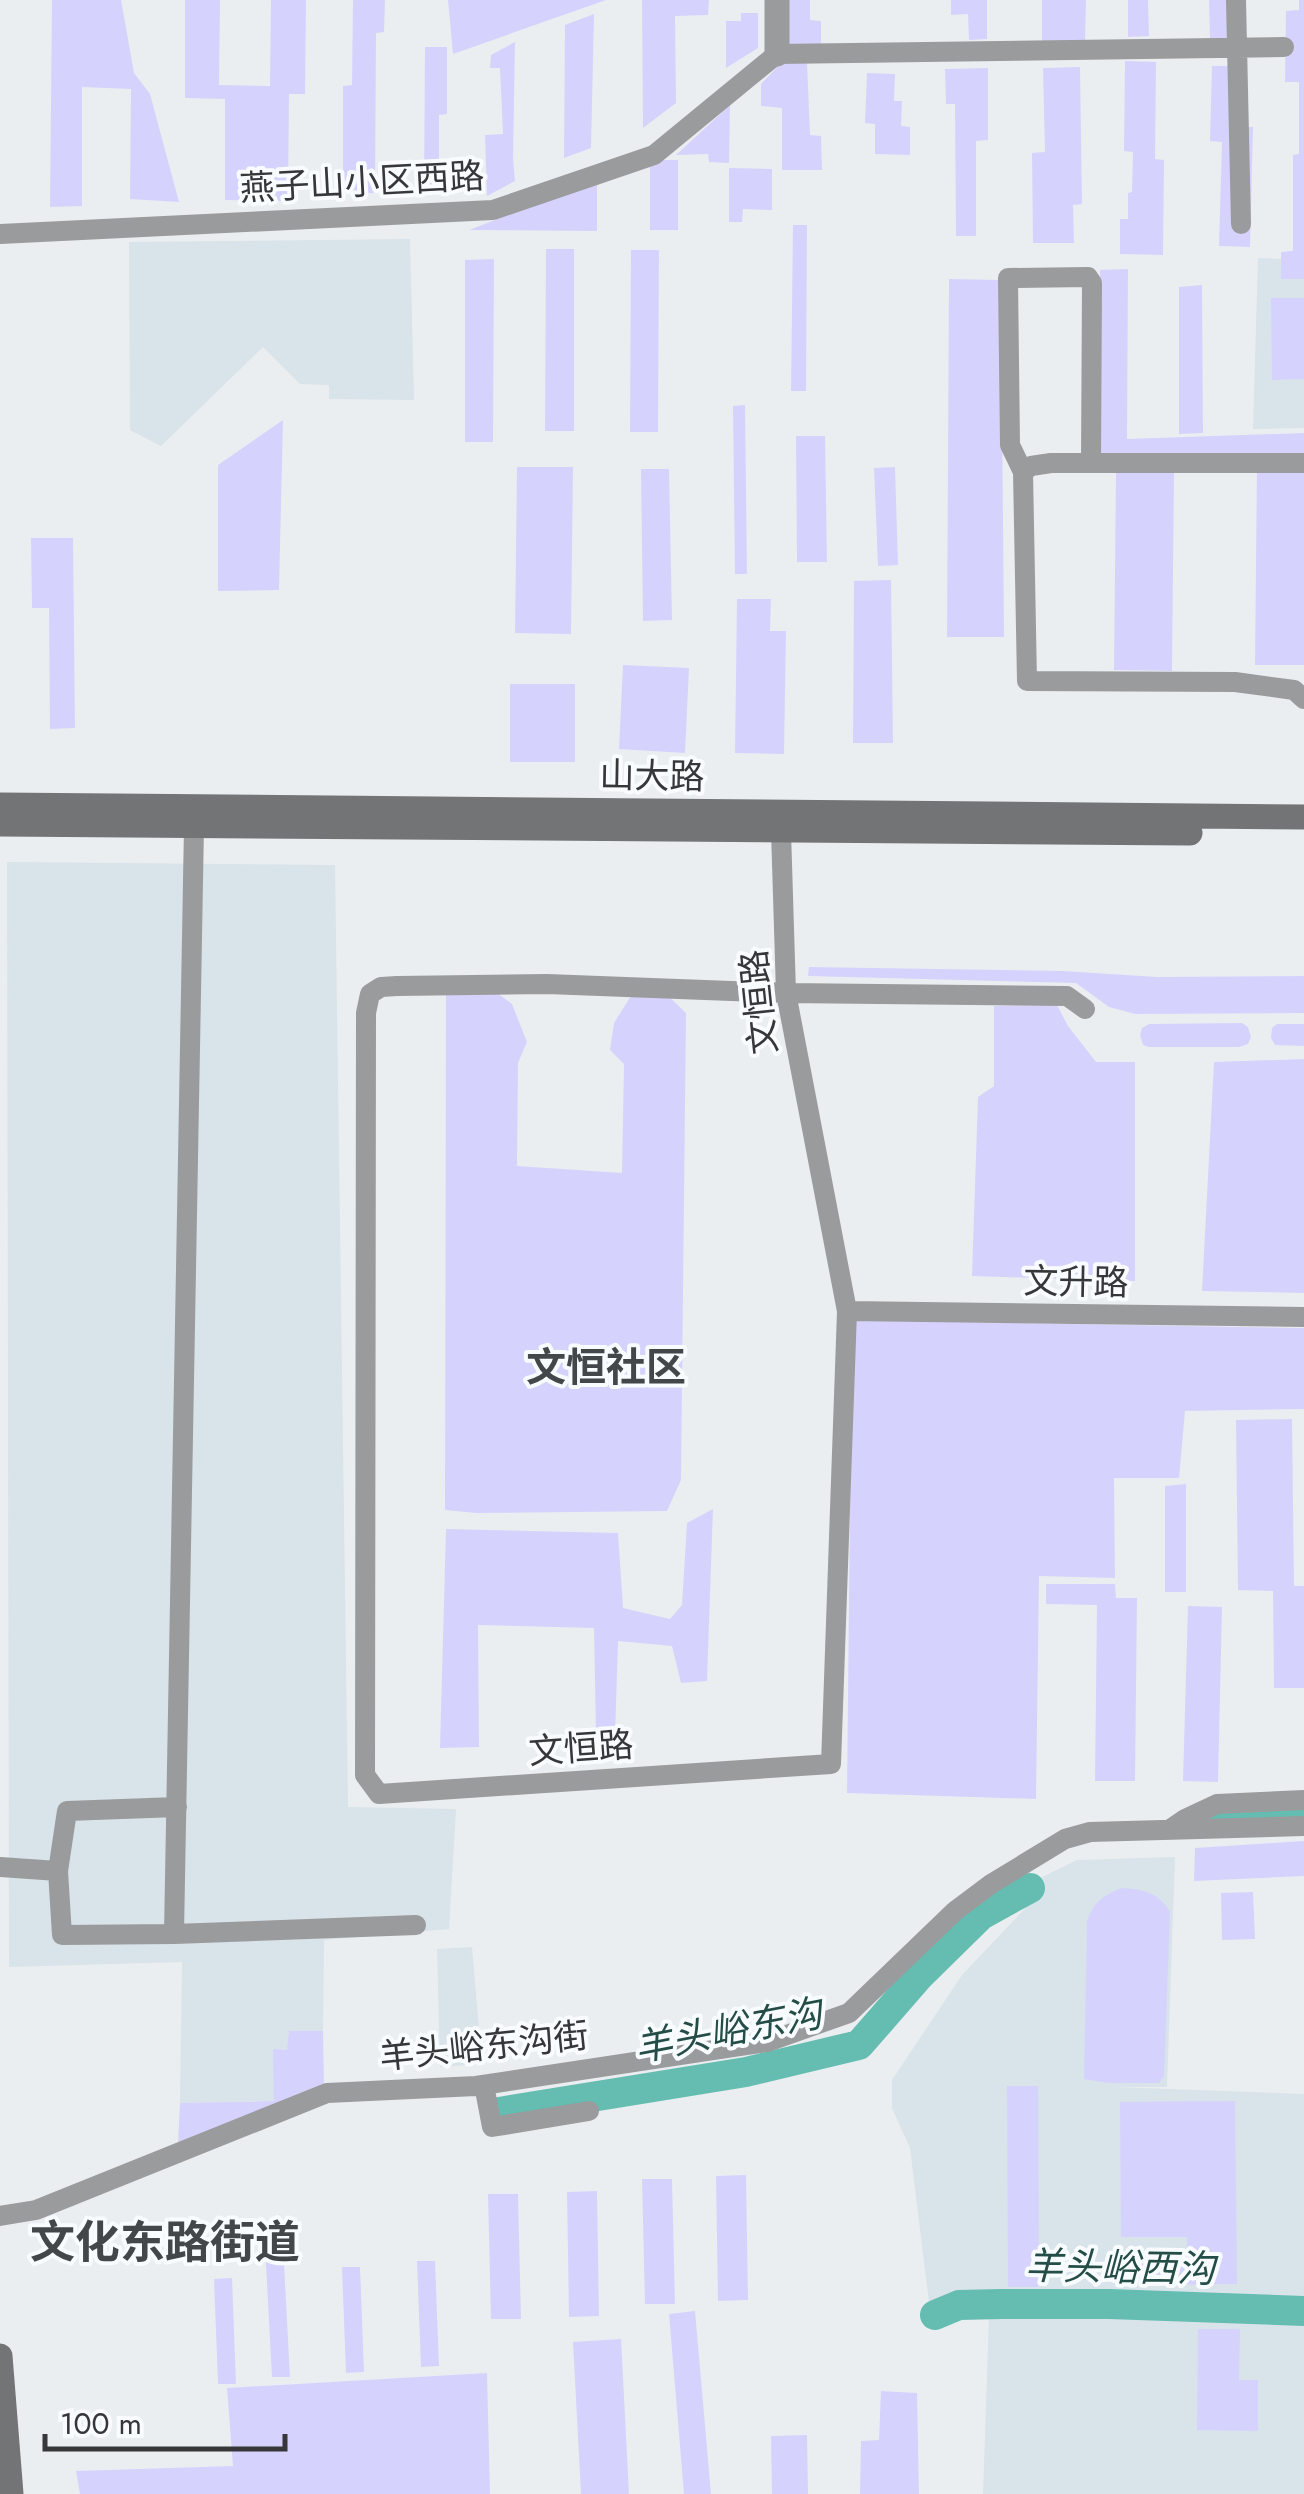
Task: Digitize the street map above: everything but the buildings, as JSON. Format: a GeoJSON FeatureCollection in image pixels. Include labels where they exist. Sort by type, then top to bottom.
{"type":"FeatureCollection","features":[{"type":"Feature","properties":{"kind":"main road","name":"山大路"},"geometry":{"type":"LineString","coordinates":[[0,805],[1304,817]]}},
{"type":"Feature","properties":{"kind":"main road","name":"山大路"},"geometry":{"type":"LineString","coordinates":[[0,824],[1304,834]]}},
{"type":"Feature","properties":{"kind":"main road"},"geometry":{"type":"LineString","coordinates":[[0,2356],[10,2494]]}},
{"type":"Feature","properties":{"kind":"street"},"geometry":{"type":"LineString","coordinates":[[776,0],[776,54],[1284,47]]}},
{"type":"Feature","properties":{"kind":"street"},"geometry":{"type":"LineString","coordinates":[[1236,0],[1241,224]]}},
{"type":"Feature","properties":{"kind":"street","name":"燕子山小区西路"},"geometry":{"type":"LineString","coordinates":[[0,234],[493,210],[654,155],[776,54]]}},
{"type":"Feature","properties":{"kind":"street"},"geometry":{"type":"LineString","coordinates":[[1091,463],[1092,283],[1088,277],[1008,278],[1010,444],[1023,472],[1027,681],[1234,682],[1294,690],[1304,699]]}},
{"type":"Feature","properties":{"kind":"street"},"geometry":{"type":"LineString","coordinates":[[1023,472],[1031,466],[1091,463],[1304,463]]}},
{"type":"Feature","properties":{"kind":"street"},"geometry":{"type":"LineString","coordinates":[[174,1934],[194,826]]}},
{"type":"Feature","properties":{"kind":"street","name":"文恒路"},"geometry":{"type":"LineString","coordinates":[[781,830],[786,992],[847,1312],[831,1764],[378,1794],[365,1776],[366,1013],[370,994],[381,987],[547,984],[786,992]]}},
{"type":"Feature","properties":{"kind":"street"},"geometry":{"type":"LineString","coordinates":[[786,992],[1067,996],[1085,1010]]}},
{"type":"Feature","properties":{"kind":"street","name":"文升路"},"geometry":{"type":"LineString","coordinates":[[847,1312],[1304,1317]]}},
{"type":"Feature","properties":{"kind":"street","name":"羊头峪东沟街"},"geometry":{"type":"LineString","coordinates":[[1167,1831],[1217,1804],[1304,1800]]}},
{"type":"Feature","properties":{"kind":"street"},"geometry":{"type":"LineString","coordinates":[[176,1808],[66,1811],[58,1871],[62,1935],[416,1925]]}},
{"type":"Feature","properties":{"kind":"street","name":"羊头峪东沟街"},"geometry":{"type":"LineString","coordinates":[[0,2216],[36,2210],[327,2093],[484,2085],[767,2042],[850,2013],[955,1912],[991,1884],[1065,1839],[1090,1832],[1304,1826]]}},
{"type":"Feature","properties":{"kind":"street"},"geometry":{"type":"LineString","coordinates":[[0,1867],[58,1871]]}},
{"type":"Feature","properties":{"kind":"street"},"geometry":{"type":"LineString","coordinates":[[484,2085],[492,2127],[588,2111]]}},
{"type":"Feature","properties":{"kind":"shaded area"},"geometry":{"type":"Polygon","coordinates":[[[52,0],[121,0],[134,73],[150,94],[179,202],[130,199],[131,89],[82,87],[82,206],[50,207],[52,0]]]}},
{"type":"Feature","properties":{"kind":"shaded area"},"geometry":{"type":"Polygon","coordinates":[[[185,0],[220,0],[219,85],[270,86],[271,0],[306,0],[305,94],[289,94],[288,201],[225,200],[225,99],[185,98],[185,0]]]}},
{"type":"Feature","properties":{"kind":"shaded area"},"geometry":{"type":"Polygon","coordinates":[[[353,0],[385,0],[384,32],[376,33],[375,193],[343,193],[343,86],[352,85],[353,0]]]}},
{"type":"Feature","properties":{"kind":"shaded area"},"geometry":{"type":"Polygon","coordinates":[[[448,0],[606,0],[453,54],[448,0]]]}},
{"type":"Feature","properties":{"kind":"shaded area"},"geometry":{"type":"Polygon","coordinates":[[[642,0],[709,0],[708,15],[675,16],[676,103],[643,128],[642,0]]]}},
{"type":"Feature","properties":{"kind":"shaded area"},"geometry":{"type":"Polygon","coordinates":[[[781,0],[810,0],[810,20],[821,21],[821,48],[781,47],[781,0]]]}},
{"type":"Feature","properties":{"kind":"shaded area"},"geometry":{"type":"Polygon","coordinates":[[[951,0],[987,0],[987,39],[969,40],[968,14],[951,15],[951,0]]]}},
{"type":"Feature","properties":{"kind":"shaded area"},"geometry":{"type":"Polygon","coordinates":[[[1042,0],[1086,0],[1085,41],[1042,42],[1042,0]]]}},
{"type":"Feature","properties":{"kind":"shaded area"},"geometry":{"type":"Polygon","coordinates":[[[1128,0],[1148,0],[1149,36],[1128,37],[1128,0]]]}},
{"type":"Feature","properties":{"kind":"shaded area"},"geometry":{"type":"Polygon","coordinates":[[[1209,0],[1240,0],[1239,38],[1210,38],[1209,0]]]}},
{"type":"Feature","properties":{"kind":"shaded area"},"geometry":{"type":"Polygon","coordinates":[[[1299,0],[1304,0],[1304,279],[1281,279],[1281,252],[1293,251],[1293,155],[1299,154],[1299,82],[1285,82],[1286,11],[1299,10],[1299,0]]]}},
{"type":"Feature","properties":{"kind":"shaded area"},"geometry":{"type":"Polygon","coordinates":[[[741,13],[758,13],[758,48],[726,68],[726,21],[741,21],[741,13]]]}},
{"type":"Feature","properties":{"kind":"shaded area"},"geometry":{"type":"Polygon","coordinates":[[[594,14],[591,148],[564,158],[565,25],[594,14]]]}},
{"type":"Feature","properties":{"kind":"shaded area"},"geometry":{"type":"Polygon","coordinates":[[[515,42],[515,181],[487,196],[485,135],[503,134],[500,68],[490,68],[491,55],[515,42]]]}},
{"type":"Feature","properties":{"kind":"shaded area"},"geometry":{"type":"Polygon","coordinates":[[[425,47],[447,47],[447,114],[439,115],[439,194],[424,193],[425,47]]]}},
{"type":"Feature","properties":{"kind":"shaded area"},"geometry":{"type":"Polygon","coordinates":[[[1125,61],[1156,62],[1155,159],[1164,160],[1163,255],[1120,254],[1120,219],[1128,219],[1128,193],[1132,192],[1133,152],[1124,151],[1125,61]]]}},
{"type":"Feature","properties":{"kind":"shaded area"},"geometry":{"type":"Polygon","coordinates":[[[782,62],[807,62],[810,135],[821,136],[822,170],[782,170],[782,108],[761,106],[761,84],[782,62]]]}},
{"type":"Feature","properties":{"kind":"shaded area"},"geometry":{"type":"Polygon","coordinates":[[[1212,66],[1239,66],[1244,127],[1253,127],[1250,247],[1219,246],[1222,142],[1210,141],[1212,66]]]}},
{"type":"Feature","properties":{"kind":"shaded area"},"geometry":{"type":"Polygon","coordinates":[[[1080,67],[1082,204],[1073,205],[1074,243],[1033,243],[1032,153],[1045,152],[1043,68],[1080,67]]]}},
{"type":"Feature","properties":{"kind":"shaded area"},"geometry":{"type":"Polygon","coordinates":[[[988,68],[988,140],[976,141],[976,236],[956,236],[955,104],[946,104],[945,69],[988,68]]]}},
{"type":"Feature","properties":{"kind":"shaded area"},"geometry":{"type":"Polygon","coordinates":[[[867,73],[895,74],[894,101],[902,101],[901,126],[910,127],[910,155],[875,154],[875,124],[865,123],[867,73]]]}},
{"type":"Feature","properties":{"kind":"shaded area"},"geometry":{"type":"Polygon","coordinates":[[[730,105],[729,163],[709,162],[708,154],[676,155],[730,105]]]}},
{"type":"Feature","properties":{"kind":"shaded area"},"geometry":{"type":"Polygon","coordinates":[[[650,160],[678,160],[678,230],[650,230],[650,160]]]}},
{"type":"Feature","properties":{"kind":"shaded area"},"geometry":{"type":"Polygon","coordinates":[[[729,168],[772,169],[772,210],[743,209],[742,222],[729,222],[729,168]]]}},
{"type":"Feature","properties":{"kind":"shaded area"},"geometry":{"type":"Polygon","coordinates":[[[597,181],[597,231],[469,230],[597,181]]]}},
{"type":"Feature","properties":{"kind":"shaded area"},"geometry":{"type":"Polygon","coordinates":[[[793,225],[807,225],[806,391],[791,391],[793,225]]]}},
{"type":"Feature","properties":{"kind":"shaded area"},"geometry":{"type":"Polygon","coordinates":[[[410,239],[414,400],[329,399],[329,385],[300,384],[263,347],[161,446],[130,430],[129,242],[410,239]]]}},
{"type":"Feature","properties":{"kind":"shaded area"},"geometry":{"type":"Polygon","coordinates":[[[546,249],[574,249],[574,431],[545,431],[546,249]]]}},
{"type":"Feature","properties":{"kind":"shaded area"},"geometry":{"type":"Polygon","coordinates":[[[631,250],[659,250],[658,432],[630,432],[631,250]]]}},
{"type":"Feature","properties":{"kind":"shaded area"},"geometry":{"type":"Polygon","coordinates":[[[1258,258],[1304,260],[1304,428],[1253,429],[1258,258]]]}},
{"type":"Feature","properties":{"kind":"shaded area"},"geometry":{"type":"Polygon","coordinates":[[[494,259],[493,442],[465,442],[465,260],[494,259]]]}},
{"type":"Feature","properties":{"kind":"shaded area"},"geometry":{"type":"Polygon","coordinates":[[[1128,269],[1127,439],[1304,433],[1304,457],[1099,460],[1100,270],[1128,269]]]}},
{"type":"Feature","properties":{"kind":"shaded area"},"geometry":{"type":"Polygon","coordinates":[[[949,279],[1001,280],[1004,637],[947,637],[949,279]]]}},
{"type":"Feature","properties":{"kind":"shaded area"},"geometry":{"type":"Polygon","coordinates":[[[1202,285],[1203,433],[1179,434],[1179,287],[1202,285]]]}},
{"type":"Feature","properties":{"kind":"shaded area"},"geometry":{"type":"Polygon","coordinates":[[[1271,298],[1304,298],[1304,379],[1272,380],[1271,298]]]}},
{"type":"Feature","properties":{"kind":"shaded area"},"geometry":{"type":"Polygon","coordinates":[[[745,405],[747,574],[735,574],[733,406],[745,405]]]}},
{"type":"Feature","properties":{"kind":"shaded area"},"geometry":{"type":"Polygon","coordinates":[[[283,420],[279,590],[218,591],[218,465],[283,420]]]}},
{"type":"Feature","properties":{"kind":"shaded area"},"geometry":{"type":"Polygon","coordinates":[[[796,436],[825,436],[827,562],[797,562],[796,436]]]}},
{"type":"Feature","properties":{"kind":"shaded area"},"geometry":{"type":"Polygon","coordinates":[[[1257,465],[1304,466],[1304,665],[1255,665],[1257,465]]]}},
{"type":"Feature","properties":{"kind":"shaded area"},"geometry":{"type":"Polygon","coordinates":[[[517,467],[573,467],[571,634],[515,633],[517,467]]]}},
{"type":"Feature","properties":{"kind":"shaded area"},"geometry":{"type":"Polygon","coordinates":[[[895,467],[898,565],[878,566],[874,468],[895,467]]]}},
{"type":"Feature","properties":{"kind":"shaded area"},"geometry":{"type":"Polygon","coordinates":[[[641,469],[669,469],[672,620],[643,621],[641,469]]]}},
{"type":"Feature","properties":{"kind":"shaded area"},"geometry":{"type":"Polygon","coordinates":[[[1116,470],[1174,471],[1172,671],[1114,670],[1116,470]]]}},
{"type":"Feature","properties":{"kind":"shaded area"},"geometry":{"type":"Polygon","coordinates":[[[31,538],[73,538],[75,728],[50,729],[49,608],[32,608],[31,538]]]}},
{"type":"Feature","properties":{"kind":"shaded area"},"geometry":{"type":"Polygon","coordinates":[[[891,580],[893,743],[853,743],[854,581],[891,580]]]}},
{"type":"Feature","properties":{"kind":"shaded area"},"geometry":{"type":"Polygon","coordinates":[[[737,599],[771,599],[770,631],[786,631],[784,754],[735,753],[737,599]]]}},
{"type":"Feature","properties":{"kind":"shaded area"},"geometry":{"type":"Polygon","coordinates":[[[623,665],[689,668],[685,753],[619,749],[623,665]]]}},
{"type":"Feature","properties":{"kind":"shaded area"},"geometry":{"type":"Polygon","coordinates":[[[510,684],[575,684],[575,762],[510,762],[510,684]]]}},
{"type":"Feature","properties":{"kind":"shaded area"},"geometry":{"type":"Polygon","coordinates":[[[7,862],[335,865],[348,1807],[456,1809],[449,1929],[324,1940],[323,2031],[290,2031],[275,2101],[180,2103],[182,1962],[9,1967],[7,862]]]}},
{"type":"Feature","properties":{"kind":"shaded area"},"geometry":{"type":"Polygon","coordinates":[[[809,967],[1063,971],[1157,977],[1304,976],[1304,1013],[1135,1014],[1109,1007],[1076,983],[808,976],[809,967]]]}},
{"type":"Feature","properties":{"kind":"shaded area"},"geometry":{"type":"Polygon","coordinates":[[[634,991],[663,991],[686,1013],[681,1480],[667,1511],[445,1510],[446,994],[496,992],[512,1004],[527,1042],[518,1063],[517,1166],[622,1173],[624,1064],[610,1050],[614,1023],[634,991]]]}},
{"type":"Feature","properties":{"kind":"shaded area"},"geometry":{"type":"Polygon","coordinates":[[[1057,1005],[1096,1062],[1135,1062],[1135,1281],[972,1276],[978,1097],[994,1086],[994,1006],[1057,1005]]]}},
{"type":"Feature","properties":{"kind":"shaded area"},"geometry":{"type":"Polygon","coordinates":[[[1242,1023],[1251,1037],[1248,1044],[1239,1047],[1149,1047],[1143,1045],[1140,1035],[1149,1024],[1242,1023]]]}},
{"type":"Feature","properties":{"kind":"shaded area"},"geometry":{"type":"Polygon","coordinates":[[[1277,1024],[1304,1024],[1304,1046],[1275,1045],[1271,1038],[1272,1028],[1277,1024]]]}},
{"type":"Feature","properties":{"kind":"shaded area"},"geometry":{"type":"Polygon","coordinates":[[[1304,1059],[1304,1293],[1202,1291],[1214,1062],[1304,1059]]]}},
{"type":"Feature","properties":{"kind":"shaded area"},"geometry":{"type":"Polygon","coordinates":[[[852,1320],[1304,1328],[1304,1409],[1185,1411],[1179,1478],[1114,1478],[1115,1578],[1039,1576],[1036,1799],[847,1793],[852,1320]]]}},
{"type":"Feature","properties":{"kind":"shaded area"},"geometry":{"type":"Polygon","coordinates":[[[1292,1419],[1294,1586],[1304,1586],[1304,1688],[1274,1688],[1273,1591],[1238,1590],[1236,1420],[1292,1419]]]}},
{"type":"Feature","properties":{"kind":"shaded area"},"geometry":{"type":"Polygon","coordinates":[[[1186,1484],[1186,1592],[1165,1592],[1165,1486],[1186,1484]]]}},
{"type":"Feature","properties":{"kind":"shaded area"},"geometry":{"type":"Polygon","coordinates":[[[713,1509],[707,1681],[681,1683],[672,1646],[618,1641],[615,1737],[596,1735],[594,1628],[478,1625],[479,1747],[440,1748],[446,1529],[618,1533],[623,1608],[670,1619],[682,1605],[687,1523],[713,1509]]]}},
{"type":"Feature","properties":{"kind":"shaded area"},"geometry":{"type":"Polygon","coordinates":[[[1046,1584],[1115,1584],[1116,1598],[1137,1598],[1135,1781],[1095,1781],[1097,1605],[1046,1604],[1046,1584]]]}},
{"type":"Feature","properties":{"kind":"shaded area"},"geometry":{"type":"Polygon","coordinates":[[[1188,1606],[1222,1607],[1218,1782],[1183,1781],[1188,1606]]]}},
{"type":"Feature","properties":{"kind":"shaded area"},"geometry":{"type":"Polygon","coordinates":[[[1304,1841],[1304,1876],[1194,1881],[1195,1848],[1304,1841]]]}},
{"type":"Feature","properties":{"kind":"shaded area"},"geometry":{"type":"Polygon","coordinates":[[[1175,1857],[1167,2087],[1114,2087],[1304,2094],[1304,2296],[1044,2295],[929,2302],[910,2148],[892,2108],[892,2080],[962,1975],[1035,1898],[1030,1883],[1077,1860],[1175,1857]]]}},
{"type":"Feature","properties":{"kind":"shaded area"},"geometry":{"type":"Polygon","coordinates":[[[1121,1888],[1150,1893],[1170,1912],[1164,2076],[1159,2083],[1084,2079],[1087,1922],[1100,1900],[1121,1888]]]}},
{"type":"Feature","properties":{"kind":"shaded area"},"geometry":{"type":"Polygon","coordinates":[[[1253,1892],[1255,1939],[1222,1940],[1221,1893],[1253,1892]]]}},
{"type":"Feature","properties":{"kind":"shaded area"},"geometry":{"type":"Polygon","coordinates":[[[472,1947],[482,2064],[440,2067],[437,1949],[472,1947]]]}},
{"type":"Feature","properties":{"kind":"shaded area"},"geometry":{"type":"Polygon","coordinates":[[[289,2031],[323,2031],[324,2089],[178,2143],[180,2103],[274,2101],[273,2049],[287,2050],[289,2031]]]}},
{"type":"Feature","properties":{"kind":"shaded area"},"geometry":{"type":"Polygon","coordinates":[[[1007,2086],[1038,2086],[1039,2287],[1008,2287],[1007,2086]]]}},
{"type":"Feature","properties":{"kind":"shaded area"},"geometry":{"type":"Polygon","coordinates":[[[1235,2101],[1237,2284],[1134,2285],[1134,2252],[1187,2251],[1187,2237],[1121,2237],[1120,2102],[1235,2101]]]}},
{"type":"Feature","properties":{"kind":"shaded area"},"geometry":{"type":"Polygon","coordinates":[[[746,2175],[748,2300],[718,2301],[716,2176],[746,2175]]]}},
{"type":"Feature","properties":{"kind":"shaded area"},"geometry":{"type":"Polygon","coordinates":[[[642,2179],[672,2179],[675,2304],[645,2304],[642,2179]]]}},
{"type":"Feature","properties":{"kind":"shaded area"},"geometry":{"type":"Polygon","coordinates":[[[597,2191],[599,2316],[569,2317],[567,2192],[597,2191]]]}},
{"type":"Feature","properties":{"kind":"shaded area"},"geometry":{"type":"Polygon","coordinates":[[[488,2194],[518,2194],[521,2319],[491,2319],[488,2194]]]}},
{"type":"Feature","properties":{"kind":"shaded area"},"geometry":{"type":"Polygon","coordinates":[[[282,2226],[290,2377],[272,2377],[264,2227],[282,2226]]]}},
{"type":"Feature","properties":{"kind":"shaded area"},"geometry":{"type":"Polygon","coordinates":[[[417,2261],[435,2261],[439,2366],[421,2367],[417,2261]]]}},
{"type":"Feature","properties":{"kind":"shaded area"},"geometry":{"type":"Polygon","coordinates":[[[342,2267],[360,2267],[364,2372],[346,2373],[342,2267]]]}},
{"type":"Feature","properties":{"kind":"shaded area"},"geometry":{"type":"Polygon","coordinates":[[[232,2278],[236,2384],[218,2384],[214,2279],[232,2278]]]}},
{"type":"Feature","properties":{"kind":"shaded area"},"geometry":{"type":"Polygon","coordinates":[[[695,2311],[711,2494],[684,2494],[669,2314],[695,2311]]]}},
{"type":"Feature","properties":{"kind":"shaded area"},"geometry":{"type":"Polygon","coordinates":[[[989,2316],[1304,2320],[1304,2494],[983,2494],[989,2316]]]}},
{"type":"Feature","properties":{"kind":"shaded area"},"geometry":{"type":"Polygon","coordinates":[[[1198,2329],[1240,2329],[1239,2380],[1258,2380],[1258,2431],[1197,2430],[1198,2329]]]}},
{"type":"Feature","properties":{"kind":"shaded area"},"geometry":{"type":"Polygon","coordinates":[[[621,2339],[629,2494],[581,2494],[573,2342],[621,2339]]]}},
{"type":"Feature","properties":{"kind":"shaded area"},"geometry":{"type":"Polygon","coordinates":[[[487,2373],[490,2494],[80,2494],[76,2471],[233,2466],[227,2388],[487,2373]]]}},
{"type":"Feature","properties":{"kind":"shaded area"},"geometry":{"type":"Polygon","coordinates":[[[881,2391],[917,2393],[919,2494],[860,2494],[861,2441],[879,2440],[881,2391]]]}},
{"type":"Feature","properties":{"kind":"shaded area"},"geometry":{"type":"Polygon","coordinates":[[[807,2435],[808,2494],[772,2494],[771,2436],[807,2435]]]}},
{"type":"Feature","properties":{"kind":"waterway","name":"羊头峪东沟"},"geometry":{"type":"LineString","coordinates":[[1223,1819],[1304,1815]]}},
{"type":"Feature","properties":{"kind":"waterway","name":"羊头峪东沟"},"geometry":{"type":"LineString","coordinates":[[499,2112],[746,2072],[859,2045],[920,1975],[981,1915],[1030,1888]]}},
{"type":"Feature","properties":{"kind":"waterway","name":"羊头峪西沟"},"geometry":{"type":"LineString","coordinates":[[935,2315],[959,2305],[1001,2304],[1304,2311]]}},
{"type":"Feature","properties":{"kind":"district","name":"文恒社区"},"geometry":{"type":"Point","coordinates":[606,1367]}},
{"type":"Feature","properties":{"kind":"district","name":"文化东路街道"},"geometry":{"type":"Point","coordinates":[165,2242]}}]}
